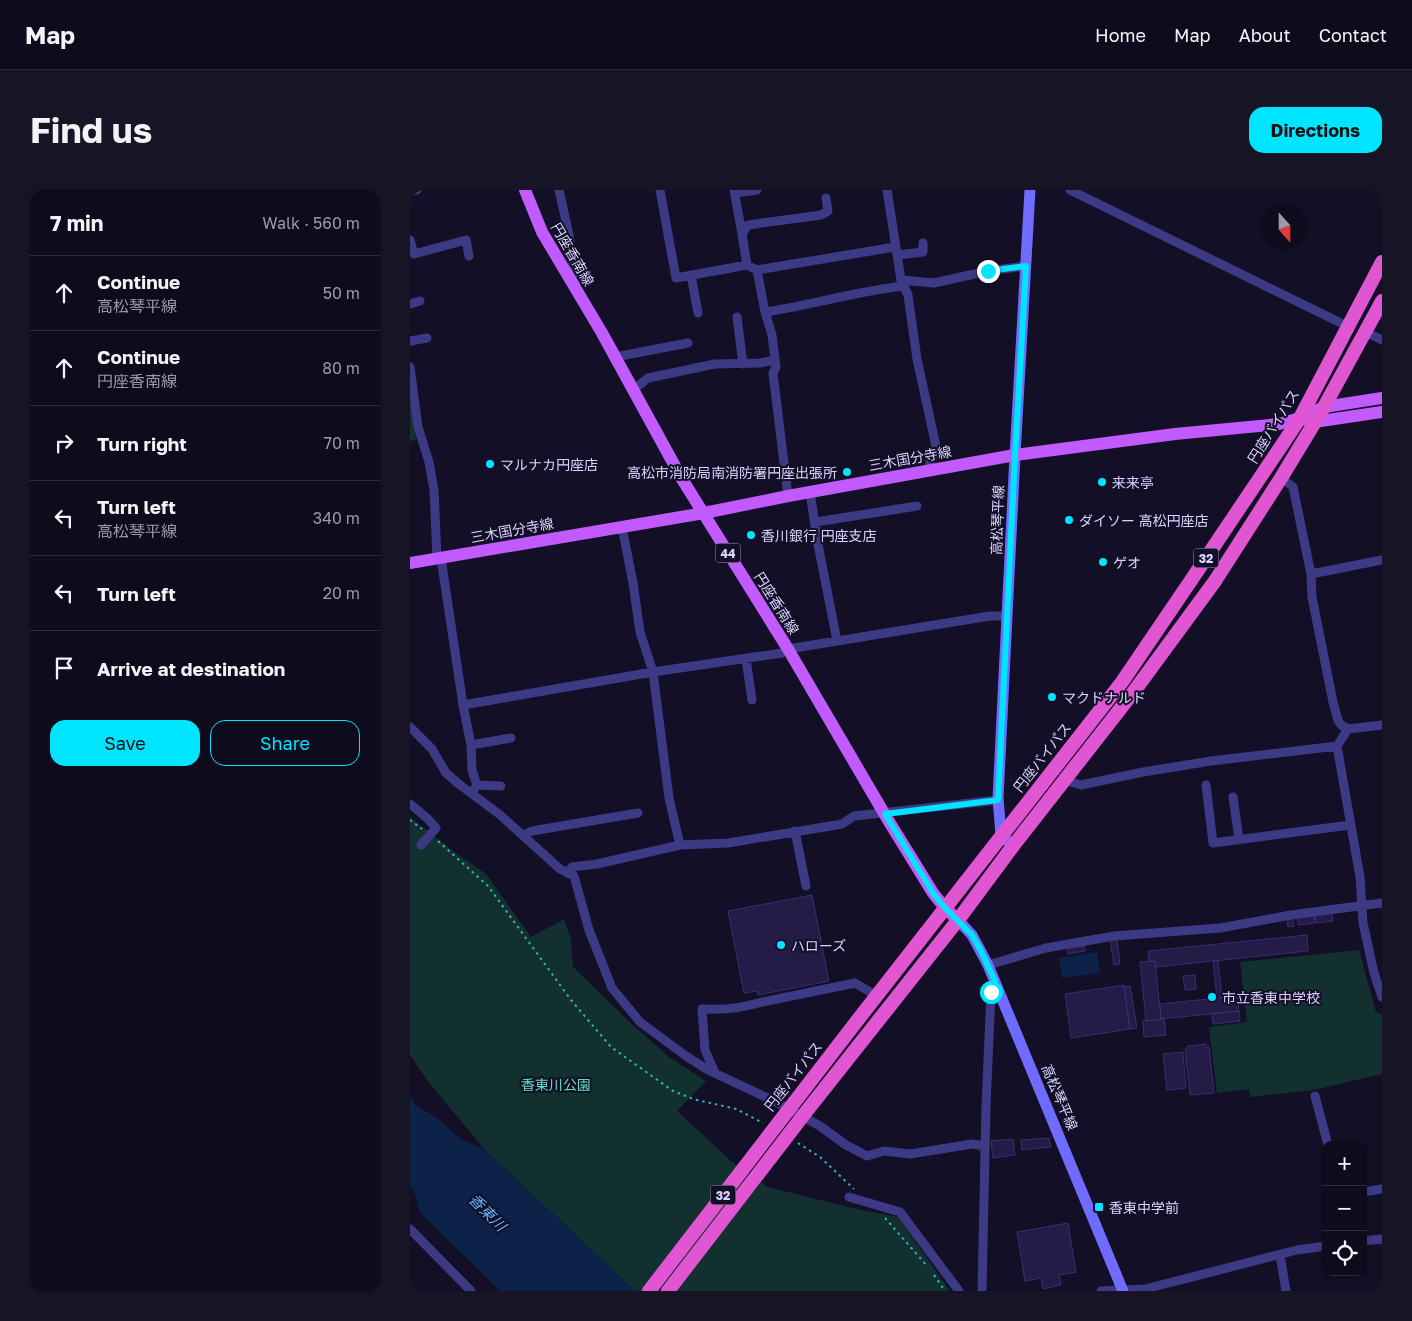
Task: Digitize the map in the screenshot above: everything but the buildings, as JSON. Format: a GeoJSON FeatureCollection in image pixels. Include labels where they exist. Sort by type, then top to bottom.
{"type":"FeatureCollection","features":[{"type":"Feature","properties":{"kind":"highway","name":"円座バイパス"},"geometry":{"type":"LineString","coordinates":[[649,1291],[1001,835],[1122,682],[1300,418],[1382,262]]}},
{"type":"Feature","properties":{"kind":"highway","name":"32"},"geometry":{"type":"LineString","coordinates":[[668,1291],[809,1108],[958,920],[1013,846],[1135,690],[1215,581],[1324,407],[1382,301]]}},
{"type":"Feature","properties":{"kind":"main road","name":"円座香南線"},"geometry":{"type":"LineString","coordinates":[[525,190],[542,232],[615,357],[682,479],[788,649],[933,893],[958,920]]}},
{"type":"Feature","properties":{"kind":"main road","name":"高松琴平線"},"geometry":{"type":"LineString","coordinates":[[1001,835],[998,800],[1030,190]]}},
{"type":"Feature","properties":{"kind":"main road","name":"三木国分寺線"},"geometry":{"type":"LineString","coordinates":[[410,563],[704,513],[1015,455],[1175,434],[1279,424],[1300,418],[1324,407],[1382,398]]}},
{"type":"Feature","properties":{"kind":"main road"},"geometry":{"type":"LineString","coordinates":[[1300,418],[1314,422],[1382,412]]}},
{"type":"Feature","properties":{"kind":"main road"},"geometry":{"type":"LineString","coordinates":[[1001,835],[1013,846]]}},
{"type":"Feature","properties":{"kind":"main road","name":"高松琴平線"},"geometry":{"type":"LineString","coordinates":[[958,920],[972,935],[988,965],[1123,1290]]}},
{"type":"Feature","properties":{"kind":"street"},"geometry":{"type":"LineString","coordinates":[[559,190],[569,235],[577,291]]}},
{"type":"Feature","properties":{"kind":"street"},"geometry":{"type":"LineString","coordinates":[[660,190],[676,278],[747,265],[757,270],[897,251],[923,252],[923,243]]}},
{"type":"Feature","properties":{"kind":"street"},"geometry":{"type":"LineString","coordinates":[[747,265],[734,192],[757,190]]}},
{"type":"Feature","properties":{"kind":"street"},"geometry":{"type":"LineString","coordinates":[[887,190],[903,283],[908,294],[917,359],[936,451],[930,461],[930,470]]}},
{"type":"Feature","properties":{"kind":"street"},"geometry":{"type":"LineString","coordinates":[[1070,190],[1347,326]]}},
{"type":"Feature","properties":{"kind":"street"},"geometry":{"type":"LineString","coordinates":[[742,234],[748,225],[821,215],[828,211],[826,198]]}},
{"type":"Feature","properties":{"kind":"street"},"geometry":{"type":"LineString","coordinates":[[410,240],[414,254],[466,240],[469,256]]}},
{"type":"Feature","properties":{"kind":"street"},"geometry":{"type":"LineString","coordinates":[[765,312],[802,307],[903,283],[934,283],[988,271],[1026,266]]}},
{"type":"Feature","properties":{"kind":"street"},"geometry":{"type":"LineString","coordinates":[[757,270],[765,312],[772,335],[776,367],[773,373],[788,496]]}},
{"type":"Feature","properties":{"kind":"street"},"geometry":{"type":"LineString","coordinates":[[691,275],[698,313]]}},
{"type":"Feature","properties":{"kind":"street"},"geometry":{"type":"LineString","coordinates":[[410,304],[420,301]]}},
{"type":"Feature","properties":{"kind":"street"},"geometry":{"type":"LineString","coordinates":[[737,317],[743,364]]}},
{"type":"Feature","properties":{"kind":"street"},"geometry":{"type":"LineString","coordinates":[[1366,332],[1382,340]]}},
{"type":"Feature","properties":{"kind":"street"},"geometry":{"type":"LineString","coordinates":[[410,341],[426,338]]}},
{"type":"Feature","properties":{"kind":"street"},"geometry":{"type":"LineString","coordinates":[[615,357],[688,343]]}},
{"type":"Feature","properties":{"kind":"street"},"geometry":{"type":"LineString","coordinates":[[633,390],[648,378],[716,364],[760,363],[775,360]]}},
{"type":"Feature","properties":{"kind":"street"},"geometry":{"type":"LineString","coordinates":[[410,367],[418,428],[430,462],[439,558],[471,745],[474,789]]}},
{"type":"Feature","properties":{"kind":"street"},"geometry":{"type":"LineString","coordinates":[[1281,478],[1293,488],[1311,574],[1312,596],[1338,720],[1348,729],[1382,725]]}},
{"type":"Feature","properties":{"kind":"street"},"geometry":{"type":"LineString","coordinates":[[810,492],[837,641]]}},
{"type":"Feature","properties":{"kind":"street"},"geometry":{"type":"LineString","coordinates":[[816,522],[917,506]]}},
{"type":"Feature","properties":{"kind":"street"},"geometry":{"type":"LineString","coordinates":[[622,527],[640,632],[653,672],[669,798],[680,845]]}},
{"type":"Feature","properties":{"kind":"street"},"geometry":{"type":"LineString","coordinates":[[1311,574],[1382,560]]}},
{"type":"Feature","properties":{"kind":"street"},"geometry":{"type":"LineString","coordinates":[[463,705],[653,672],[782,653],[788,649],[990,616],[1008,616]]}},
{"type":"Feature","properties":{"kind":"street"},"geometry":{"type":"LineString","coordinates":[[746,659],[752,700]]}},
{"type":"Feature","properties":{"kind":"street"},"geometry":{"type":"LineString","coordinates":[[410,727],[432,749],[446,772],[474,789],[560,869],[574,876],[589,930],[612,988],[640,1022],[686,1056],[715,1074],[820,1126],[846,1145],[868,1156],[884,1151],[910,1154],[972,1144],[985,1146]]}},
{"type":"Feature","properties":{"kind":"street"},"geometry":{"type":"LineString","coordinates":[[1348,729],[1337,746],[1360,877],[1363,923],[1374,974],[1382,997]]}},
{"type":"Feature","properties":{"kind":"street"},"geometry":{"type":"LineString","coordinates":[[471,745],[511,738]]}},
{"type":"Feature","properties":{"kind":"street"},"geometry":{"type":"LineString","coordinates":[[1064,780],[1081,785],[1143,772],[1211,761],[1337,746]]}},
{"type":"Feature","properties":{"kind":"street"},"geometry":{"type":"LineString","coordinates":[[474,789],[501,786]]}},
{"type":"Feature","properties":{"kind":"street"},"geometry":{"type":"LineString","coordinates":[[1206,786],[1213,842],[1350,825]]}},
{"type":"Feature","properties":{"kind":"street"},"geometry":{"type":"LineString","coordinates":[[1233,798],[1239,839]]}},
{"type":"Feature","properties":{"kind":"street"},"geometry":{"type":"LineString","coordinates":[[567,873],[572,867],[597,864],[680,845],[728,843],[842,824],[854,816],[998,800]]}},
{"type":"Feature","properties":{"kind":"street"},"geometry":{"type":"LineString","coordinates":[[410,804],[436,828],[422,845]]}},
{"type":"Feature","properties":{"kind":"street"},"geometry":{"type":"LineString","coordinates":[[523,835],[532,831],[638,813]]}},
{"type":"Feature","properties":{"kind":"street"},"geometry":{"type":"LineString","coordinates":[[795,831],[806,886]]}},
{"type":"Feature","properties":{"kind":"street"},"geometry":{"type":"LineString","coordinates":[[988,965],[1046,948],[1114,936],[1220,928],[1291,915],[1382,903]]}},
{"type":"Feature","properties":{"kind":"street"},"geometry":{"type":"LineString","coordinates":[[982,1291],[991,992],[995,981]]}},
{"type":"Feature","properties":{"kind":"street"},"geometry":{"type":"LineString","coordinates":[[715,1074],[705,1050],[702,1009],[744,1008],[758,1003],[855,983],[876,996]]}},
{"type":"Feature","properties":{"kind":"street"},"geometry":{"type":"LineString","coordinates":[[1315,1096],[1327,1141]]}},
{"type":"Feature","properties":{"kind":"street"},"geometry":{"type":"LineString","coordinates":[[1367,1191],[1382,1189]]}},
{"type":"Feature","properties":{"kind":"street"},"geometry":{"type":"LineString","coordinates":[[849,1197],[900,1212],[958,1291]]}},
{"type":"Feature","properties":{"kind":"street"},"geometry":{"type":"LineString","coordinates":[[410,1229],[471,1291]]}},
{"type":"Feature","properties":{"kind":"street"},"geometry":{"type":"LineString","coordinates":[[1367,1241],[1382,1239]]}},
{"type":"Feature","properties":{"kind":"street"},"geometry":{"type":"LineString","coordinates":[[1101,1291],[1145,1289],[1280,1255],[1322,1247]]}},
{"type":"Feature","properties":{"kind":"street"},"geometry":{"type":"LineString","coordinates":[[1280,1255],[1286,1291]]}},
{"type":"Feature","properties":{"kind":"green space"},"geometry":{"type":"Polygon","coordinates":[[[410,398],[416,440],[410,441],[410,398]]]}},
{"type":"Feature","properties":{"kind":"green space","name":"香東川公園"},"geometry":{"type":"Polygon","coordinates":[[[410,817],[486,874],[531,937],[564,919],[571,939],[573,967],[669,1057],[706,1081],[677,1111],[731,1161],[768,1187],[852,1208],[898,1217],[950,1291],[635,1291],[484,1149],[427,1080],[410,1055],[410,817]]]}},
{"type":"Feature","properties":{"kind":"green space"},"geometry":{"type":"Polygon","coordinates":[[[1359,950],[1376,1012],[1382,1015],[1382,1074],[1314,1090],[1250,1097],[1249,1089],[1217,1093],[1209,1027],[1247,1022],[1240,962],[1359,950]]]}},
{"type":"Feature","properties":{"kind":"water"},"geometry":{"type":"Polygon","coordinates":[[[1097,952],[1100,973],[1062,978],[1059,958],[1097,952]]]}},
{"type":"Feature","properties":{"kind":"water","name":"香東川"},"geometry":{"type":"Polygon","coordinates":[[[410,1096],[416,1105],[440,1120],[460,1139],[484,1149],[635,1291],[500,1291],[420,1212],[414,1191],[410,1187],[410,1096]]]}},
{"type":"Feature","properties":{"kind":"place","name":"マルナカ円座店"},"geometry":{"type":"Point","coordinates":[490,464]}},
{"type":"Feature","properties":{"kind":"place","name":"高松市消防局南消防署円座出張所"},"geometry":{"type":"Point","coordinates":[847,472]}},
{"type":"Feature","properties":{"kind":"place","name":"来来亭"},"geometry":{"type":"Point","coordinates":[1102,482]}},
{"type":"Feature","properties":{"kind":"place","name":"ダイソー 高松円座店"},"geometry":{"type":"Point","coordinates":[1069,520]}},
{"type":"Feature","properties":{"kind":"place","name":"香川銀行 円座支店"},"geometry":{"type":"Point","coordinates":[751,535]}},
{"type":"Feature","properties":{"kind":"place","name":"ゲオ"},"geometry":{"type":"Point","coordinates":[1103,562]}},
{"type":"Feature","properties":{"kind":"place","name":"マクドナルド"},"geometry":{"type":"Point","coordinates":[1052,697]}},
{"type":"Feature","properties":{"kind":"place","name":"ハローズ"},"geometry":{"type":"Point","coordinates":[781,945]}},
{"type":"Feature","properties":{"kind":"place","name":"市立香東中学校"},"geometry":{"type":"Point","coordinates":[1212,997]}},
{"type":"Feature","properties":{"kind":"place","name":"香東中学前"},"geometry":{"type":"Point","coordinates":[1099,1207]}},
{"type":"Feature","properties":{"kind":"route"},"geometry":{"type":"LineString","coordinates":[[988,271],[1026,266],[998,800],[885,814],[933,893],[972,935],[995,981],[991,992]]}}]}
